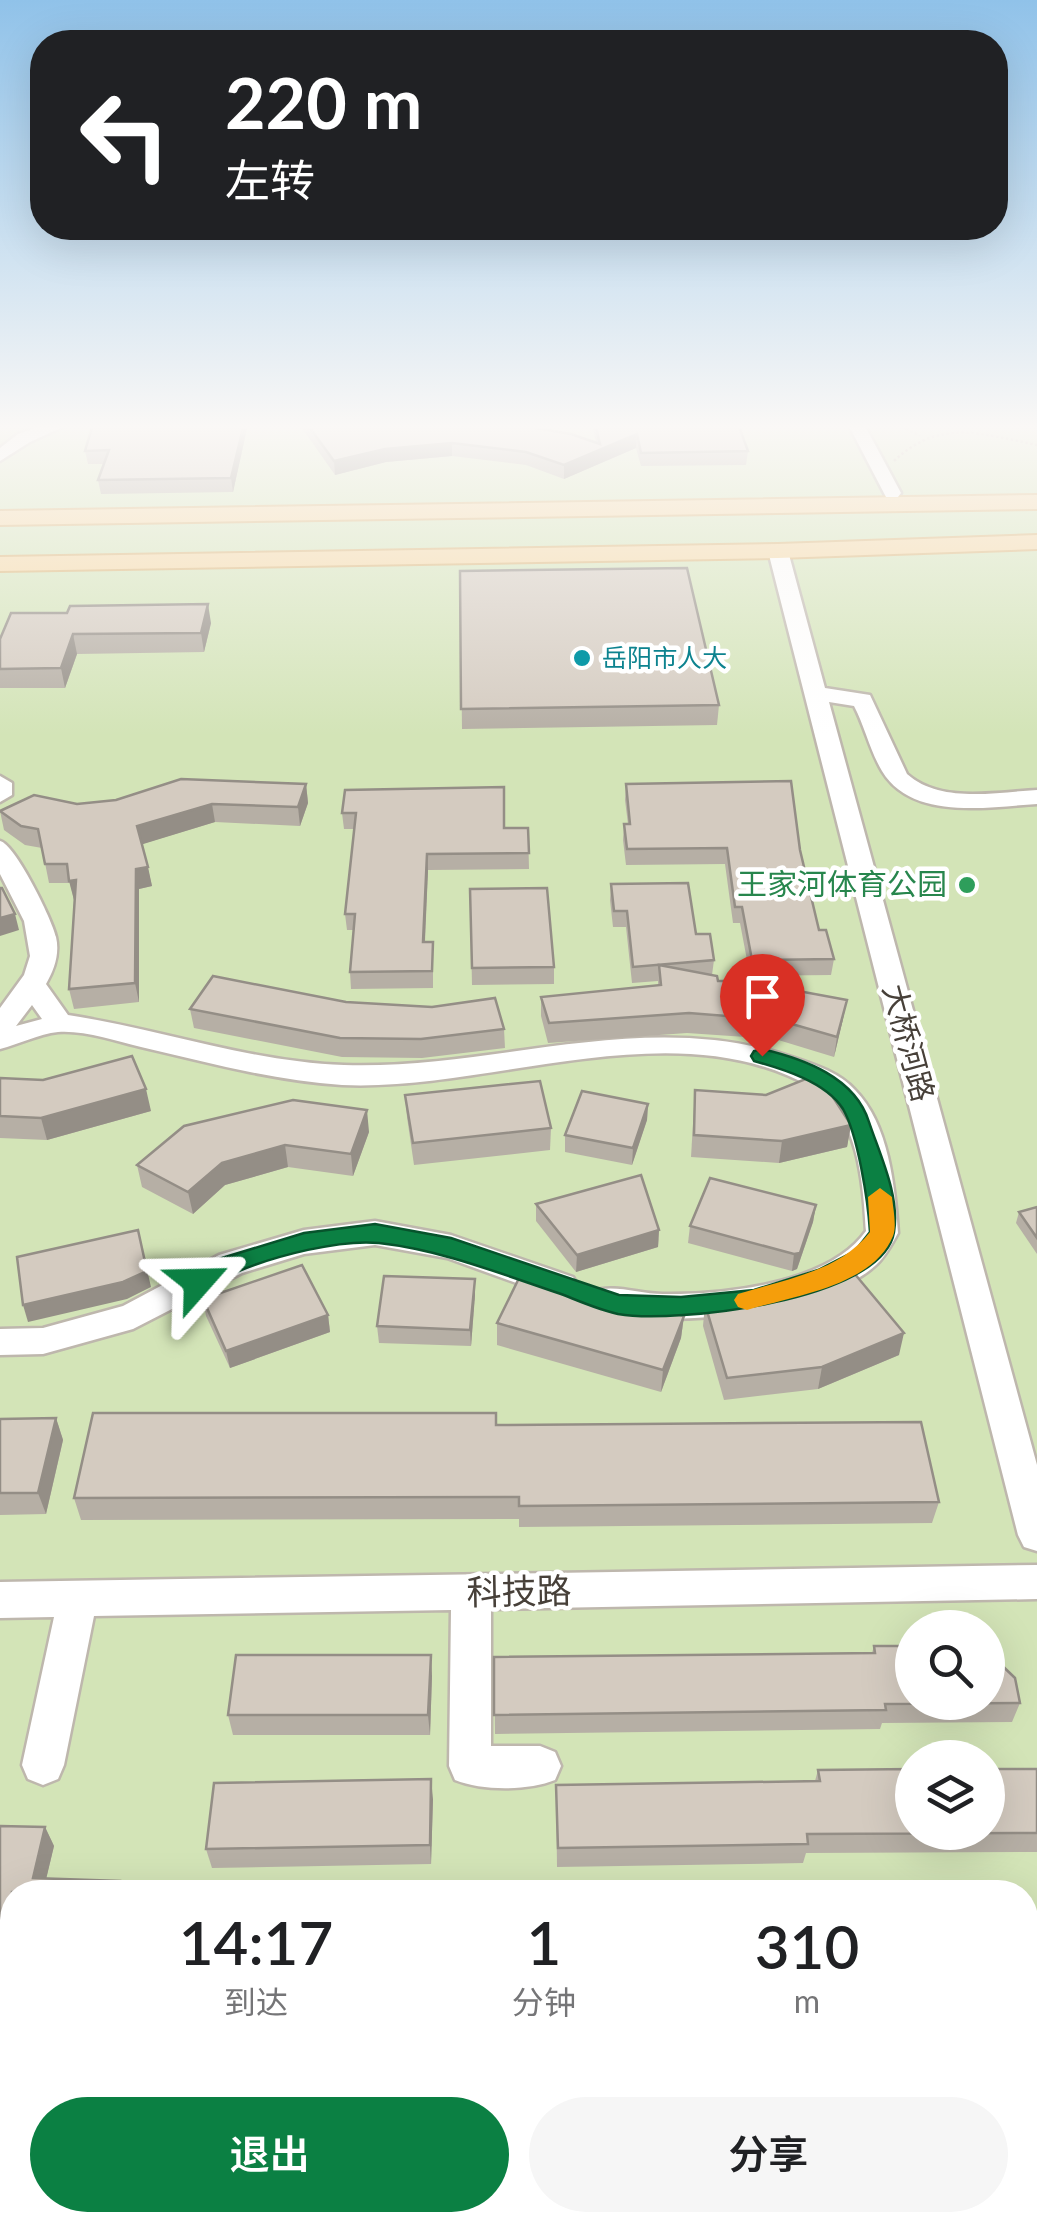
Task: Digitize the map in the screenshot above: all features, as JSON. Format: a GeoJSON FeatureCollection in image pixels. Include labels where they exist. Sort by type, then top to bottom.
{"type":"FeatureCollection","features":[{"type":"Feature","properties":{"kind":"main road"},"geometry":{"type":"LineString","coordinates":[[0,534],[359,528]]}},
{"type":"Feature","properties":{"kind":"main road"},"geometry":{"type":"LineString","coordinates":[[0,578],[781,560],[1037,542]]}},
{"type":"Feature","properties":{"kind":"main road"},"geometry":{"type":"LineString","coordinates":[[0,564],[1037,560]]}},
{"type":"Feature","properties":{"kind":"street","name":"大桥河路"},"geometry":{"type":"LineString","coordinates":[[781,560],[1037,1535]]}},
{"type":"Feature","properties":{"kind":"street"},"geometry":{"type":"LineString","coordinates":[[817,694],[862,700],[896,777],[908,790],[959,799],[1037,797]]}},
{"type":"Feature","properties":{"kind":"street"},"geometry":{"type":"LineString","coordinates":[[0,783],[0,796]]}},
{"type":"Feature","properties":{"kind":"street"},"geometry":{"type":"LineString","coordinates":[[0,848],[38,920],[48,950],[34,986],[0,1027]]}},
{"type":"Feature","properties":{"kind":"street"},"geometry":{"type":"LineString","coordinates":[[34,986],[59,1023]]}},
{"type":"Feature","properties":{"kind":"street"},"geometry":{"type":"LineString","coordinates":[[0,1040],[59,1023],[272,1066],[343,1075],[481,1069],[606,1046],[674,1043],[740,1051],[784,1061],[828,1083],[853,1106],[880,1190],[882,1233],[864,1258],[826,1276],[754,1300],[681,1306],[618,1304],[451,1248],[375,1233],[304,1242],[230,1264],[133,1316],[43,1341],[0,1342]]}},
{"type":"Feature","properties":{"kind":"street","name":"科技路"},"geometry":{"type":"LineString","coordinates":[[0,1600],[1037,1582]]}},
{"type":"Feature","properties":{"kind":"street"},"geometry":{"type":"LineString","coordinates":[[471,1593],[470,1766],[540,1766]]}},
{"type":"Feature","properties":{"kind":"street"},"geometry":{"type":"LineString","coordinates":[[42,1765],[78,1599]]}},
{"type":"Feature","properties":{"kind":"green space"},"geometry":{"type":"Polygon","coordinates":[[[0,528],[1037,528],[1037,1880],[0,1880],[0,528]]]}},
{"type":"Feature","properties":{"kind":"building","name":"岳阳市人大"},"geometry":{"type":"Polygon","coordinates":[[[687,568],[719,705],[461,709],[460,571],[687,568]]]}},
{"type":"Feature","properties":{"kind":"building"},"geometry":{"type":"Polygon","coordinates":[[[208,604],[201,633],[73,634],[61,668],[0,669],[0,639],[11,613],[67,613],[70,606],[208,604]]]}},
{"type":"Feature","properties":{"kind":"building"},"geometry":{"type":"Polygon","coordinates":[[[181,779],[306,784],[298,807],[212,804],[137,826],[148,867],[136,869],[135,983],[69,989],[76,880],[69,881],[67,864],[45,864],[38,829],[21,826],[0,811],[34,795],[77,804],[116,800],[181,779]]]}},
{"type":"Feature","properties":{"kind":"building"},"geometry":{"type":"Polygon","coordinates":[[[791,781],[800,850],[819,930],[826,930],[834,959],[752,960],[742,907],[735,907],[727,848],[627,849],[624,824],[630,824],[626,784],[791,781]]]}},
{"type":"Feature","properties":{"kind":"building"},"geometry":{"type":"Polygon","coordinates":[[[504,787],[504,828],[528,828],[529,853],[427,854],[423,942],[433,942],[432,971],[350,972],[355,914],[345,914],[356,813],[342,813],[345,790],[504,787]]]}},
{"type":"Feature","properties":{"kind":"building"},"geometry":{"type":"Polygon","coordinates":[[[688,883],[696,934],[710,934],[714,960],[633,967],[627,911],[614,911],[611,884],[688,883]]]}},
{"type":"Feature","properties":{"kind":"building"},"geometry":{"type":"Polygon","coordinates":[[[2,888],[15,914],[0,918],[2,888]]]}},
{"type":"Feature","properties":{"kind":"building"},"geometry":{"type":"Polygon","coordinates":[[[547,888],[554,967],[472,968],[470,889],[547,888]]]}},
{"type":"Feature","properties":{"kind":"building"},"geometry":{"type":"Polygon","coordinates":[[[659,965],[717,976],[718,981],[745,981],[847,1000],[837,1037],[778,1020],[689,1013],[549,1023],[541,997],[661,985],[659,965]]]}},
{"type":"Feature","properties":{"kind":"building"},"geometry":{"type":"Polygon","coordinates":[[[213,976],[346,1002],[432,1007],[495,998],[504,1029],[421,1039],[340,1038],[190,1009],[213,976]]]}},
{"type":"Feature","properties":{"kind":"building"},"geometry":{"type":"Polygon","coordinates":[[[132,1056],[146,1089],[41,1118],[0,1116],[0,1078],[43,1080],[132,1056]]]}},
{"type":"Feature","properties":{"kind":"building"},"geometry":{"type":"Polygon","coordinates":[[[818,1074],[851,1125],[782,1141],[694,1135],[695,1090],[766,1095],[818,1074]]]}},
{"type":"Feature","properties":{"kind":"building"},"geometry":{"type":"Polygon","coordinates":[[[540,1081],[551,1128],[413,1143],[405,1095],[540,1081]]]}},
{"type":"Feature","properties":{"kind":"building"},"geometry":{"type":"Polygon","coordinates":[[[582,1091],[648,1104],[633,1148],[565,1135],[582,1091]]]}},
{"type":"Feature","properties":{"kind":"building"},"geometry":{"type":"Polygon","coordinates":[[[293,1100],[367,1110],[351,1154],[285,1145],[222,1163],[188,1192],[137,1165],[184,1126],[293,1100]]]}},
{"type":"Feature","properties":{"kind":"building"},"geometry":{"type":"Polygon","coordinates":[[[641,1175],[659,1230],[577,1255],[536,1204],[641,1175]]]}},
{"type":"Feature","properties":{"kind":"building"},"geometry":{"type":"Polygon","coordinates":[[[710,1178],[816,1205],[800,1253],[690,1226],[710,1178]]]}},
{"type":"Feature","properties":{"kind":"building"},"geometry":{"type":"Polygon","coordinates":[[[1037,1207],[1037,1238],[1019,1212],[1037,1207]]]}},
{"type":"Feature","properties":{"kind":"building"},"geometry":{"type":"Polygon","coordinates":[[[138,1230],[147,1271],[123,1282],[23,1305],[17,1257],[138,1230]]]}},
{"type":"Feature","properties":{"kind":"building"},"geometry":{"type":"Polygon","coordinates":[[[302,1265],[328,1315],[226,1351],[203,1299],[302,1265]]]}},
{"type":"Feature","properties":{"kind":"building"},"geometry":{"type":"Polygon","coordinates":[[[522,1272],[684,1316],[663,1370],[497,1323],[522,1272]]]}},
{"type":"Feature","properties":{"kind":"building"},"geometry":{"type":"Polygon","coordinates":[[[854,1273],[904,1333],[822,1367],[727,1378],[705,1304],[802,1293],[854,1273]]]}},
{"type":"Feature","properties":{"kind":"building"},"geometry":{"type":"Polygon","coordinates":[[[384,1276],[475,1279],[470,1330],[377,1326],[384,1276]]]}},
{"type":"Feature","properties":{"kind":"building"},"geometry":{"type":"Polygon","coordinates":[[[93,1413],[496,1413],[496,1425],[921,1422],[939,1502],[519,1506],[519,1497],[74,1498],[93,1413]]]}},
{"type":"Feature","properties":{"kind":"building"},"geometry":{"type":"Polygon","coordinates":[[[56,1418],[38,1493],[0,1493],[0,1419],[56,1418]]]}},
{"type":"Feature","properties":{"kind":"building"},"geometry":{"type":"Polygon","coordinates":[[[874,1646],[895,1646],[895,1704],[885,1704],[886,1710],[494,1715],[494,1657],[875,1653],[874,1646]]]}},
{"type":"Feature","properties":{"kind":"building"},"geometry":{"type":"Polygon","coordinates":[[[236,1655],[431,1655],[428,1715],[228,1715],[236,1655]]]}},
{"type":"Feature","properties":{"kind":"building"},"geometry":{"type":"Polygon","coordinates":[[[1005,1668],[1015,1678],[1020,1703],[1005,1703],[1005,1668]]]}},
{"type":"Feature","properties":{"kind":"building"},"geometry":{"type":"Polygon","coordinates":[[[895,1769],[895,1834],[807,1834],[808,1844],[558,1848],[556,1785],[820,1781],[818,1770],[895,1769]]]}},
{"type":"Feature","properties":{"kind":"building"},"geometry":{"type":"Polygon","coordinates":[[[1005,1769],[1037,1769],[1037,1833],[1005,1833],[1005,1769]]]}},
{"type":"Feature","properties":{"kind":"building"},"geometry":{"type":"Polygon","coordinates":[[[431,1779],[430,1845],[206,1849],[214,1783],[431,1779]]]}},
{"type":"Feature","properties":{"kind":"building"},"geometry":{"type":"Polygon","coordinates":[[[0,1826],[45,1827],[33,1878],[91,1880],[0,1880],[0,1826]]]}},
{"type":"Feature","properties":{"kind":"slow traffic"},"geometry":{"type":"LineString","coordinates":[[747,1300],[826,1276],[864,1258],[882,1233],[880,1197]]}},
{"type":"Feature","properties":{"kind":"place","name":"岳阳市人大"},"geometry":{"type":"Point","coordinates":[582,658]}},
{"type":"Feature","properties":{"kind":"place","name":"王家河体育公园"},"geometry":{"type":"Point","coordinates":[967,885]}},
{"type":"Feature","properties":{"kind":"route"},"geometry":{"type":"LineString","coordinates":[[198,1282],[230,1264],[304,1242],[375,1233],[451,1248],[618,1304],[681,1306],[754,1300],[826,1276],[864,1258],[882,1233],[880,1190],[853,1106],[828,1083],[784,1061],[762,1056]]}}]}
